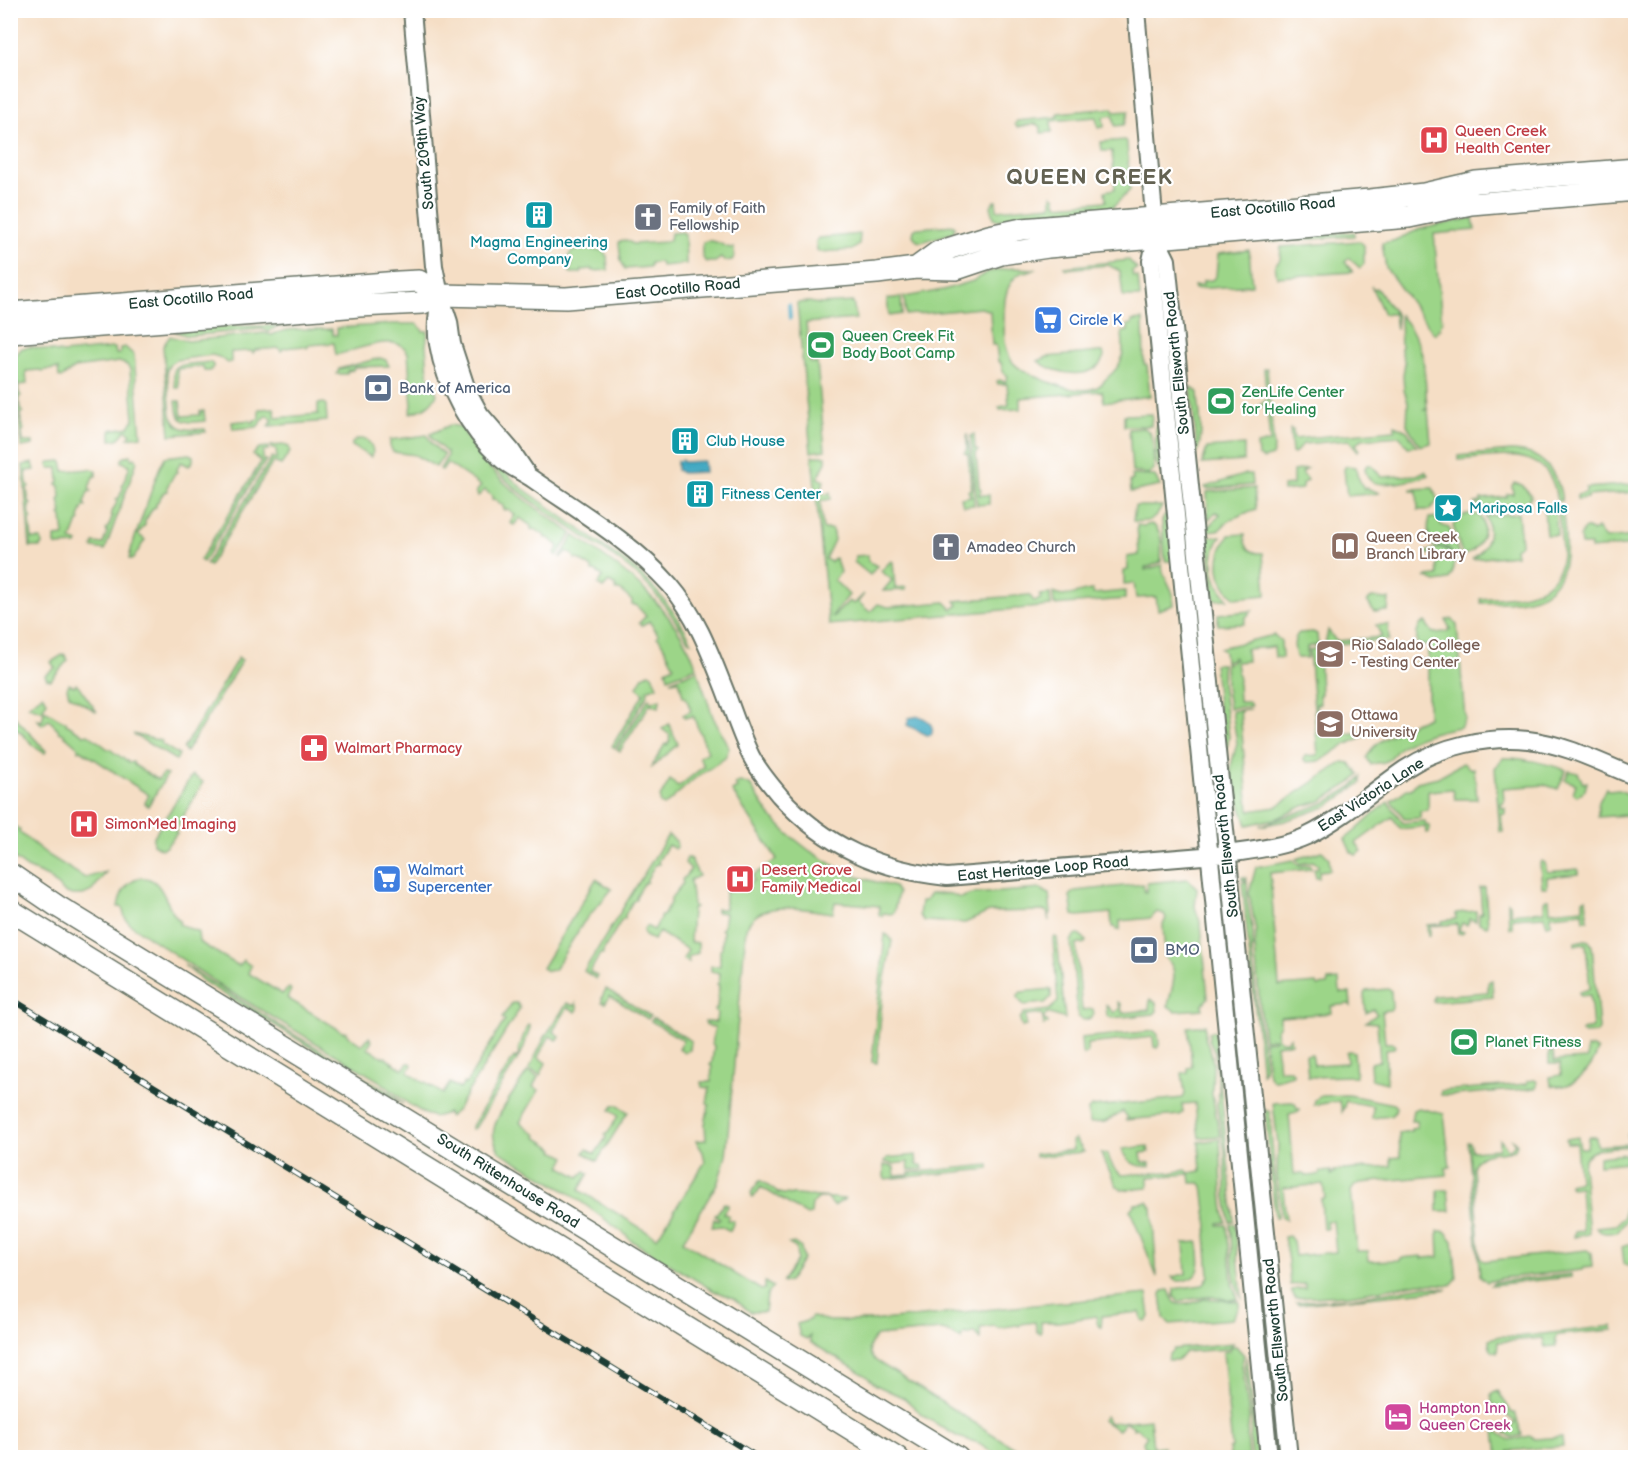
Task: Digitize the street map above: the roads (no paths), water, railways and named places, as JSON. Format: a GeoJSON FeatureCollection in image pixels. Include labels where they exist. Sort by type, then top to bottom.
{"type":"FeatureCollection","features":[{"type":"Feature","properties":{"kind":"main road","name":"East Ocotillo Road"},"geometry":{"type":"LineString","coordinates":[[1154,228],[1424,194],[1476,182],[1635,169]]}},
{"type":"Feature","properties":{"kind":"main road","name":"East Ocotillo Road"},"geometry":{"type":"LineString","coordinates":[[10,333],[423,303],[440,295],[566,298],[867,274],[916,268],[938,252],[1007,231],[1154,228],[1409,217],[1471,204],[1635,190]]}},
{"type":"Feature","properties":{"kind":"main road","name":"East Ocotillo Road"},"geometry":{"type":"LineString","coordinates":[[10,313],[419,281],[440,295]]}},
{"type":"Feature","properties":{"kind":"main road"},"geometry":{"type":"LineString","coordinates":[[146,323],[168,307],[170,300]]}},
{"type":"Feature","properties":{"kind":"main road","name":"South Rittenhouse Road"},"geometry":{"type":"LineString","coordinates":[[10,874],[57,906],[958,1458]]}},
{"type":"Feature","properties":{"kind":"main road"},"geometry":{"type":"LineString","coordinates":[[10,896],[70,932],[77,933],[89,925]]}},
{"type":"Feature","properties":{"kind":"main road","name":"South Rittenhouse Road"},"geometry":{"type":"LineString","coordinates":[[10,910],[898,1458]]}},
{"type":"Feature","properties":{"kind":"main road"},"geometry":{"type":"LineString","coordinates":[[710,1340],[729,1338],[752,1351],[758,1350],[766,1340]]}},
{"type":"Feature","properties":{"kind":"street","name":"South 209th Way"},"geometry":{"type":"LineString","coordinates":[[412,10],[428,210],[434,266],[440,295]]}},
{"type":"Feature","properties":{"kind":"street","name":"South Ellsworth Road"},"geometry":{"type":"LineString","coordinates":[[1136,10],[1154,228],[1151,261],[1269,1458]]}},
{"type":"Feature","properties":{"kind":"street","name":"South Ellsworth Road"},"geometry":{"type":"LineString","coordinates":[[1154,228],[1167,260],[1289,1458]]}},
{"type":"Feature","properties":{"kind":"street","name":"East Heritage Loop Road"},"geometry":{"type":"LineString","coordinates":[[440,295],[436,323],[438,344],[445,370],[458,401],[483,440],[501,460],[528,475],[651,564],[672,587],[703,636],[752,758],[773,788],[816,830],[841,846],[886,866],[947,877],[1208,855]]}},
{"type":"Feature","properties":{"kind":"street","name":"East Victoria Lane"},"geometry":{"type":"LineString","coordinates":[[1208,855],[1268,848],[1306,837],[1327,825],[1408,767],[1442,752],[1481,741],[1505,739],[1560,747],[1635,777]]}},
{"type":"Feature","properties":{"kind":"water"},"geometry":{"type":"Polygon","coordinates":[[[682,460],[683,462],[704,461],[705,472],[682,473],[677,470],[677,461],[682,460]]]}},
{"type":"Feature","properties":{"kind":"water"},"geometry":{"type":"Polygon","coordinates":[[[919,716],[932,726],[931,735],[907,725],[909,718],[919,716]]]}},
{"type":"Feature","properties":{"kind":"waterway"},"geometry":{"type":"LineString","coordinates":[[789,305],[790,318]]}},
{"type":"Feature","properties":{"kind":"railway"},"geometry":{"type":"LineString","coordinates":[[10,998],[759,1458]]}},
{"type":"Feature","properties":{"kind":"place","name":"Queen Creek Health Center"},"geometry":{"type":"Point","coordinates":[1434,140]}},
{"type":"Feature","properties":{"kind":"place","name":"Magma Engineering Company"},"geometry":{"type":"Point","coordinates":[539,215]}},
{"type":"Feature","properties":{"kind":"place","name":"Family of Faith Fellowship"},"geometry":{"type":"Point","coordinates":[648,217]}},
{"type":"Feature","properties":{"kind":"place","name":"Circle K"},"geometry":{"type":"Point","coordinates":[1048,320]}},
{"type":"Feature","properties":{"kind":"place","name":"Queen Creek Fit Body Boot Camp"},"geometry":{"type":"Point","coordinates":[821,345]}},
{"type":"Feature","properties":{"kind":"place","name":"Bank of America"},"geometry":{"type":"Point","coordinates":[378,388]}},
{"type":"Feature","properties":{"kind":"place","name":"ZenLife Center for Healing"},"geometry":{"type":"Point","coordinates":[1221,401]}},
{"type":"Feature","properties":{"kind":"place","name":"Club House"},"geometry":{"type":"Point","coordinates":[685,441]}},
{"type":"Feature","properties":{"kind":"place","name":"Fitness Center"},"geometry":{"type":"Point","coordinates":[700,494]}},
{"type":"Feature","properties":{"kind":"place","name":"Mariposa Falls"},"geometry":{"type":"Point","coordinates":[1448,508]}},
{"type":"Feature","properties":{"kind":"place","name":"Queen Creek Branch Library"},"geometry":{"type":"Point","coordinates":[1345,546]}},
{"type":"Feature","properties":{"kind":"place","name":"Amadeo Church"},"geometry":{"type":"Point","coordinates":[946,547]}},
{"type":"Feature","properties":{"kind":"place","name":"Rio Salado College - Testing Center"},"geometry":{"type":"Point","coordinates":[1330,654]}},
{"type":"Feature","properties":{"kind":"place","name":"Ottawa University"},"geometry":{"type":"Point","coordinates":[1330,724]}},
{"type":"Feature","properties":{"kind":"place","name":"Walmart Pharmacy"},"geometry":{"type":"Point","coordinates":[314,748]}},
{"type":"Feature","properties":{"kind":"place","name":"SimonMed Imaging"},"geometry":{"type":"Point","coordinates":[84,824]}},
{"type":"Feature","properties":{"kind":"place","name":"Walmart Supercenter"},"geometry":{"type":"Point","coordinates":[387,879]}},
{"type":"Feature","properties":{"kind":"place","name":"Desert Grove Family Medical"},"geometry":{"type":"Point","coordinates":[740,879]}},
{"type":"Feature","properties":{"kind":"place","name":"BMO"},"geometry":{"type":"Point","coordinates":[1144,950]}},
{"type":"Feature","properties":{"kind":"place","name":"Planet Fitness"},"geometry":{"type":"Point","coordinates":[1464,1042]}},
{"type":"Feature","properties":{"kind":"place","name":"Hampton Inn Queen Creek"},"geometry":{"type":"Point","coordinates":[1398,1417]}},
{"type":"Feature","properties":{"kind":"district","name":"QUEEN CREEK"},"geometry":{"type":"Point","coordinates":[1090,177]}}]}
